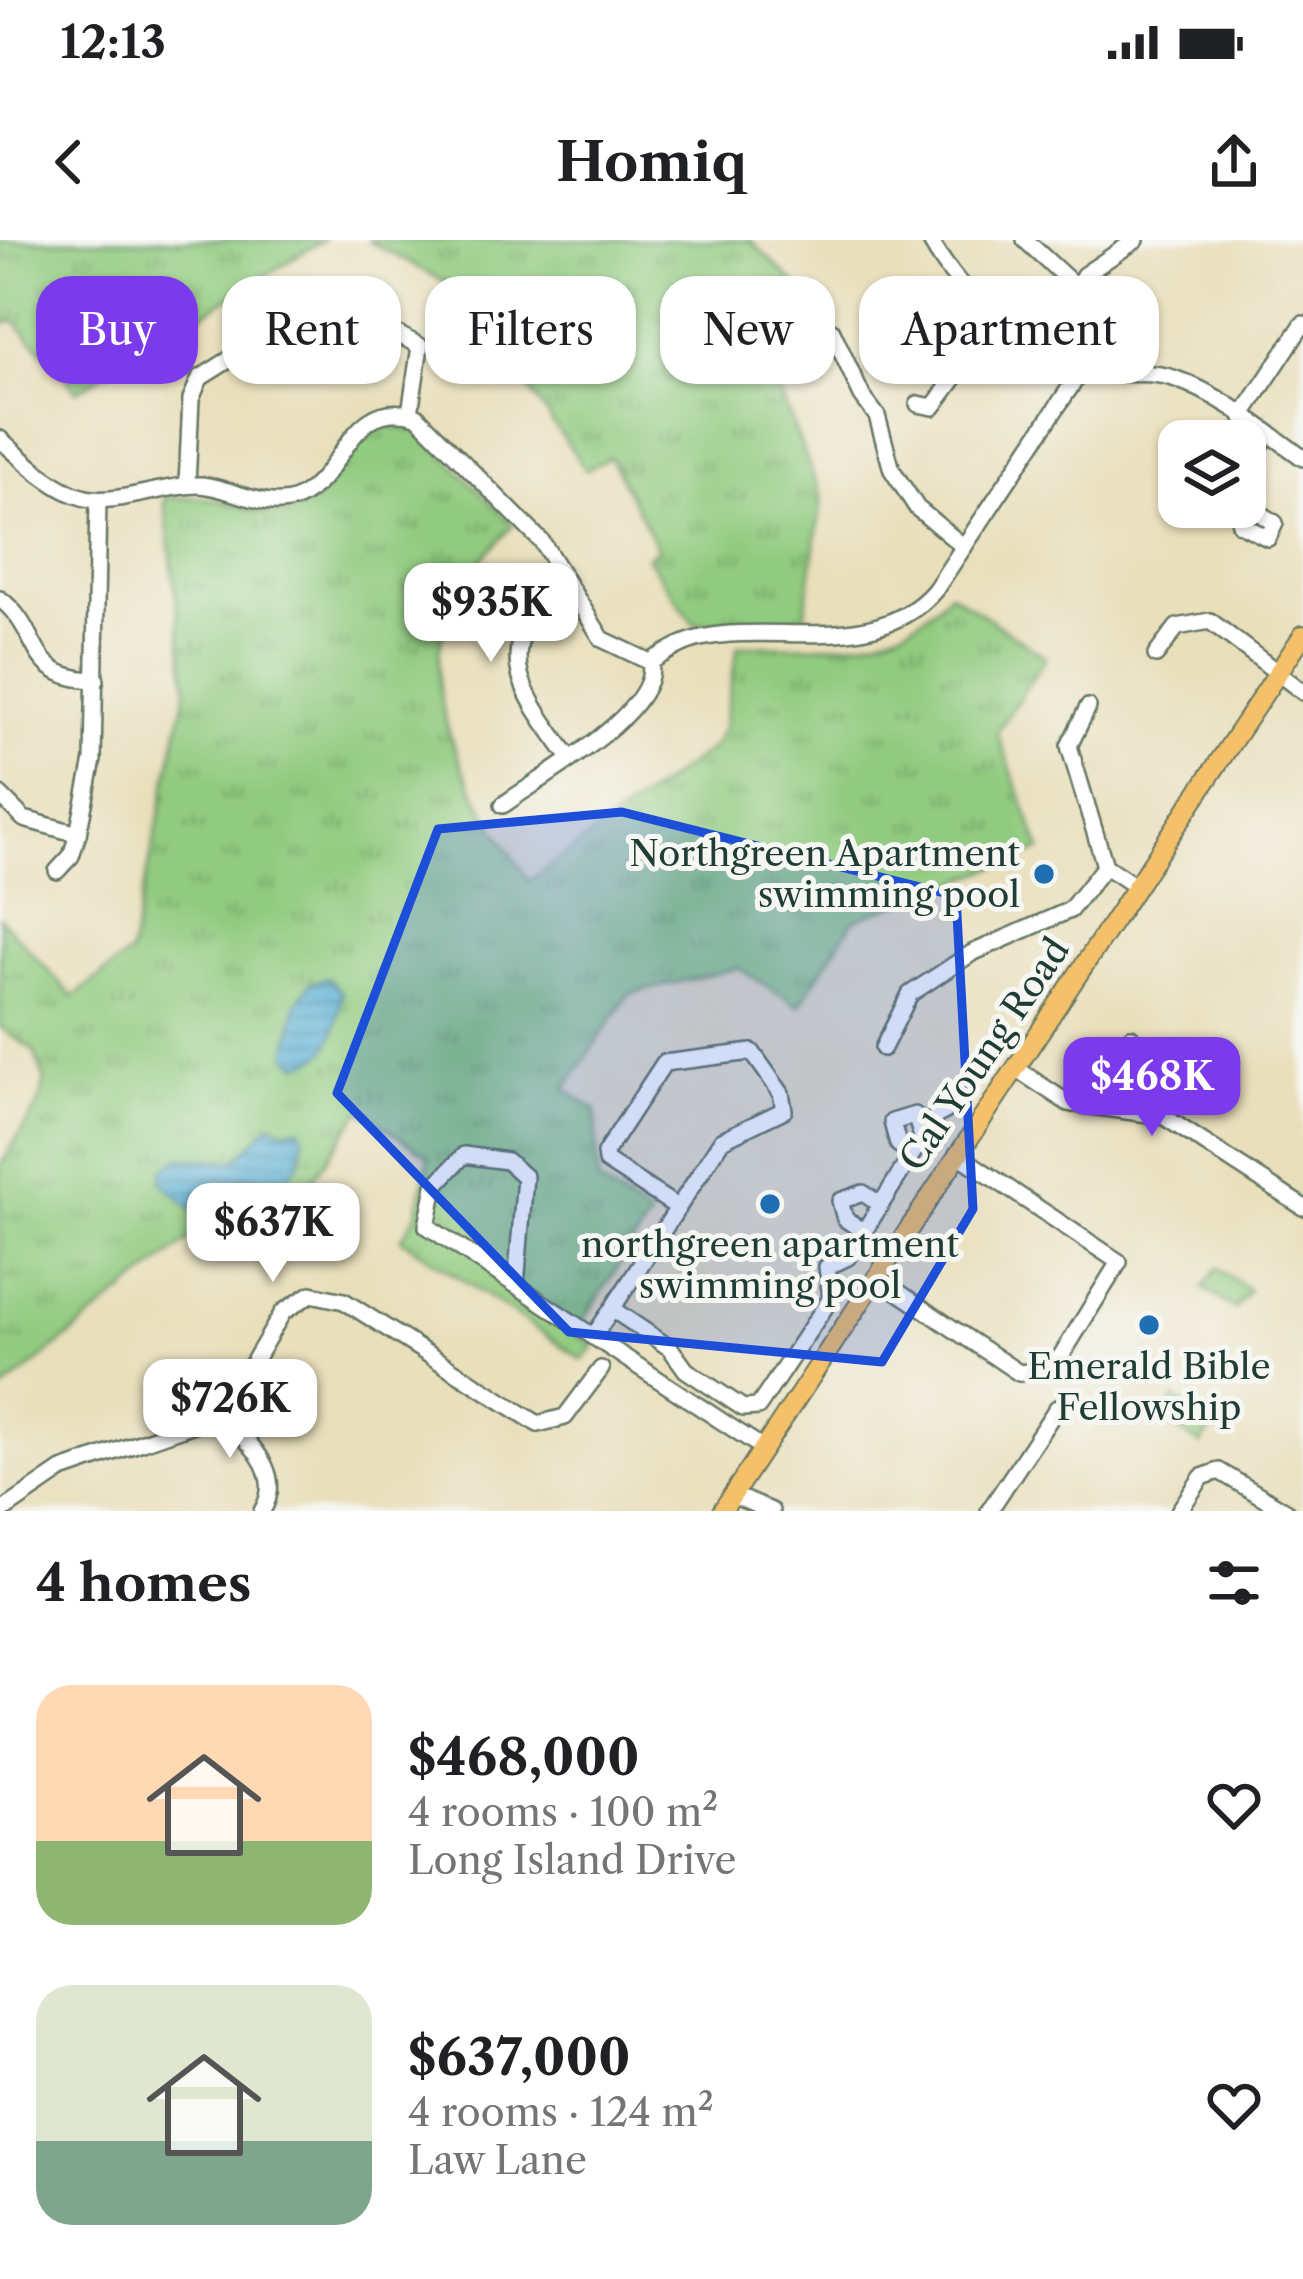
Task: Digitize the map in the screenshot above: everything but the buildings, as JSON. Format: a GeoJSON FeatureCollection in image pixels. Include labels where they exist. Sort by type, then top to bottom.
{"type":"FeatureCollection","features":[{"type":"Feature","properties":{"kind":"main road","name":"Cal Young Road"},"geometry":{"type":"LineString","coordinates":[[727,1503],[1303,635]]}},
{"type":"Feature","properties":{"kind":"street"},"geometry":{"type":"LineString","coordinates":[[930,240],[954,276]]}},
{"type":"Feature","properties":{"kind":"street"},"geometry":{"type":"LineString","coordinates":[[1025,240],[1064,276]]}},
{"type":"Feature","properties":{"kind":"street"},"geometry":{"type":"LineString","coordinates":[[1085,276],[1098,262],[1136,240]]}},
{"type":"Feature","properties":{"kind":"street"},"geometry":{"type":"LineString","coordinates":[[187,485],[191,399],[200,378],[320,303],[340,304],[420,346],[410,413]]}},
{"type":"Feature","properties":{"kind":"street"},"geometry":{"type":"LineString","coordinates":[[1242,416],[1303,324]]}},
{"type":"Feature","properties":{"kind":"street"},"geometry":{"type":"LineString","coordinates":[[835,338],[862,397],[878,416],[897,480],[923,514],[964,547]]}},
{"type":"Feature","properties":{"kind":"street"},"geometry":{"type":"LineString","coordinates":[[1159,375],[1242,416],[1303,458]]}},
{"type":"Feature","properties":{"kind":"street"},"geometry":{"type":"LineString","coordinates":[[918,404],[934,407],[951,384]]}},
{"type":"Feature","properties":{"kind":"street"},"geometry":{"type":"LineString","coordinates":[[650,662],[705,637],[850,632],[887,625],[928,599],[1072,384]]}},
{"type":"Feature","properties":{"kind":"street"},"geometry":{"type":"LineString","coordinates":[[0,439],[64,489],[98,500],[187,485],[221,487],[268,501],[296,499],[312,487],[366,421],[383,413],[410,413],[432,427],[536,535],[602,639],[650,662]]}},
{"type":"Feature","properties":{"kind":"street"},"geometry":{"type":"LineString","coordinates":[[57,871],[71,856],[93,768],[98,500]]}},
{"type":"Feature","properties":{"kind":"street"},"geometry":{"type":"LineString","coordinates":[[566,581],[531,616],[517,666],[526,698],[569,757]]}},
{"type":"Feature","properties":{"kind":"street"},"geometry":{"type":"LineString","coordinates":[[0,599],[15,612],[47,667],[70,679],[96,680]]}},
{"type":"Feature","properties":{"kind":"street"},"geometry":{"type":"LineString","coordinates":[[1156,655],[1177,627],[1203,620],[1224,629],[1303,692]]}},
{"type":"Feature","properties":{"kind":"street"},"geometry":{"type":"LineString","coordinates":[[503,805],[643,701],[652,683],[650,662]]}},
{"type":"Feature","properties":{"kind":"street"},"geometry":{"type":"LineString","coordinates":[[1088,707],[1069,745],[1105,866],[1135,886]]}},
{"type":"Feature","properties":{"kind":"street"},"geometry":{"type":"LineString","coordinates":[[0,795],[24,819],[78,833]]}},
{"type":"Feature","properties":{"kind":"street"},"geometry":{"type":"LineString","coordinates":[[883,1048],[910,994],[972,953],[1070,910],[1105,866]]}},
{"type":"Feature","properties":{"kind":"street"},"geometry":{"type":"LineString","coordinates":[[1072,1104],[1113,1068],[1131,1037]]}},
{"type":"Feature","properties":{"kind":"street"},"geometry":{"type":"LineString","coordinates":[[593,1337],[722,1140],[784,1110],[782,1093],[752,1052],[665,1062],[604,1155],[677,1208]]}},
{"type":"Feature","properties":{"kind":"street"},"geometry":{"type":"LineString","coordinates":[[1015,1068],[1072,1104],[1163,1116],[1303,1208]]}},
{"type":"Feature","properties":{"kind":"street"},"geometry":{"type":"LineString","coordinates":[[611,1309],[670,1348],[686,1370],[753,1409],[830,1299],[826,1267],[847,1258],[937,1114],[951,1108]]}},
{"type":"Feature","properties":{"kind":"street"},"geometry":{"type":"LineString","coordinates":[[911,1153],[898,1144],[891,1123],[914,1114],[922,1137]]}},
{"type":"Feature","properties":{"kind":"street"},"geometry":{"type":"LineString","coordinates":[[876,1277],[1021,1374],[1048,1373],[1056,1365],[1119,1262],[957,1154]]}},
{"type":"Feature","properties":{"kind":"street"},"geometry":{"type":"LineString","coordinates":[[516,1285],[525,1177],[507,1160],[464,1155],[435,1186],[427,1226],[593,1337],[763,1448]]}},
{"type":"Feature","properties":{"kind":"street"},"geometry":{"type":"LineString","coordinates":[[872,1218],[902,1238]]}},
{"type":"Feature","properties":{"kind":"street"},"geometry":{"type":"LineString","coordinates":[[2,1511],[62,1470],[223,1414],[288,1306],[319,1294],[344,1300],[538,1424],[565,1417],[601,1369]]}},
{"type":"Feature","properties":{"kind":"street"},"geometry":{"type":"LineString","coordinates":[[988,1511],[1057,1408]]}},
{"type":"Feature","properties":{"kind":"street"},"geometry":{"type":"LineString","coordinates":[[223,1414],[270,1473],[271,1490],[262,1511]]}},
{"type":"Feature","properties":{"kind":"street"},"geometry":{"type":"LineString","coordinates":[[1179,1511],[1202,1477],[1219,1471],[1286,1511]]}},
{"type":"Feature","properties":{"kind":"street"},"geometry":{"type":"LineString","coordinates":[[727,1503],[771,1511]]}},
{"type":"Feature","properties":{"kind":"highlighted area"},"geometry":{"type":"Polygon","coordinates":[[[622,812],[956,896],[973,1209],[882,1362],[569,1332],[337,1093],[438,829],[622,812]]]}},
{"type":"Feature","properties":{"kind":"green space"},"geometry":{"type":"Polygon","coordinates":[[[0,240],[323,240],[264,276],[222,276],[222,302],[198,317],[198,276],[36,276],[36,345],[15,321],[0,323],[0,240]]]}},
{"type":"Feature","properties":{"kind":"green space"},"geometry":{"type":"Polygon","coordinates":[[[367,240],[750,240],[787,276],[660,276],[660,384],[776,384],[822,498],[804,619],[694,624],[647,557],[658,549],[610,457],[586,470],[525,384],[636,384],[636,276],[433,276],[367,240]]]}},
{"type":"Feature","properties":{"kind":"green space"},"geometry":{"type":"Polygon","coordinates":[[[384,425],[420,432],[513,525],[455,598],[442,635],[438,672],[443,710],[469,782],[529,881],[712,748],[723,729],[738,646],[824,645],[880,637],[929,613],[949,592],[1046,657],[997,732],[1041,850],[854,920],[799,1006],[738,968],[629,994],[565,1089],[596,1110],[598,1182],[650,1217],[575,1333],[594,1346],[583,1360],[401,1239],[417,1214],[429,1157],[361,1110],[263,1251],[196,1234],[0,1392],[0,1166],[39,1104],[45,1081],[34,1051],[0,1027],[0,918],[73,997],[130,954],[187,687],[164,498],[207,498],[269,514],[302,508],[327,487],[358,445],[384,425]]]}},
{"type":"Feature","properties":{"kind":"green space"},"geometry":{"type":"Polygon","coordinates":[[[1217,1268],[1249,1290],[1235,1309],[1203,1288],[1217,1268]]]}},
{"type":"Feature","properties":{"kind":"green space"},"geometry":{"type":"Polygon","coordinates":[[[1175,1398],[1215,1424],[1201,1445],[1161,1419],[1175,1398]]]}},
{"type":"Feature","properties":{"kind":"water"},"geometry":{"type":"Polygon","coordinates":[[[328,978],[342,993],[332,1039],[319,1056],[297,1064],[287,1054],[296,1005],[310,983],[328,978]]]}},
{"type":"Feature","properties":{"kind":"water"},"geometry":{"type":"Polygon","coordinates":[[[270,1124],[284,1130],[299,1127],[304,1135],[299,1164],[278,1188],[242,1181],[210,1216],[194,1211],[162,1182],[163,1170],[178,1158],[235,1161],[270,1124]]]}},
{"type":"Feature","properties":{"kind":"place","name":"Northgreen Apartment swimming pool"},"geometry":{"type":"Point","coordinates":[1044,874]}},
{"type":"Feature","properties":{"kind":"place","name":"northgreen apartment swimming pool"},"geometry":{"type":"Point","coordinates":[770,1204]}},
{"type":"Feature","properties":{"kind":"place","name":"Emerald Bible Fellowship"},"geometry":{"type":"Point","coordinates":[1149,1325]}}]}
